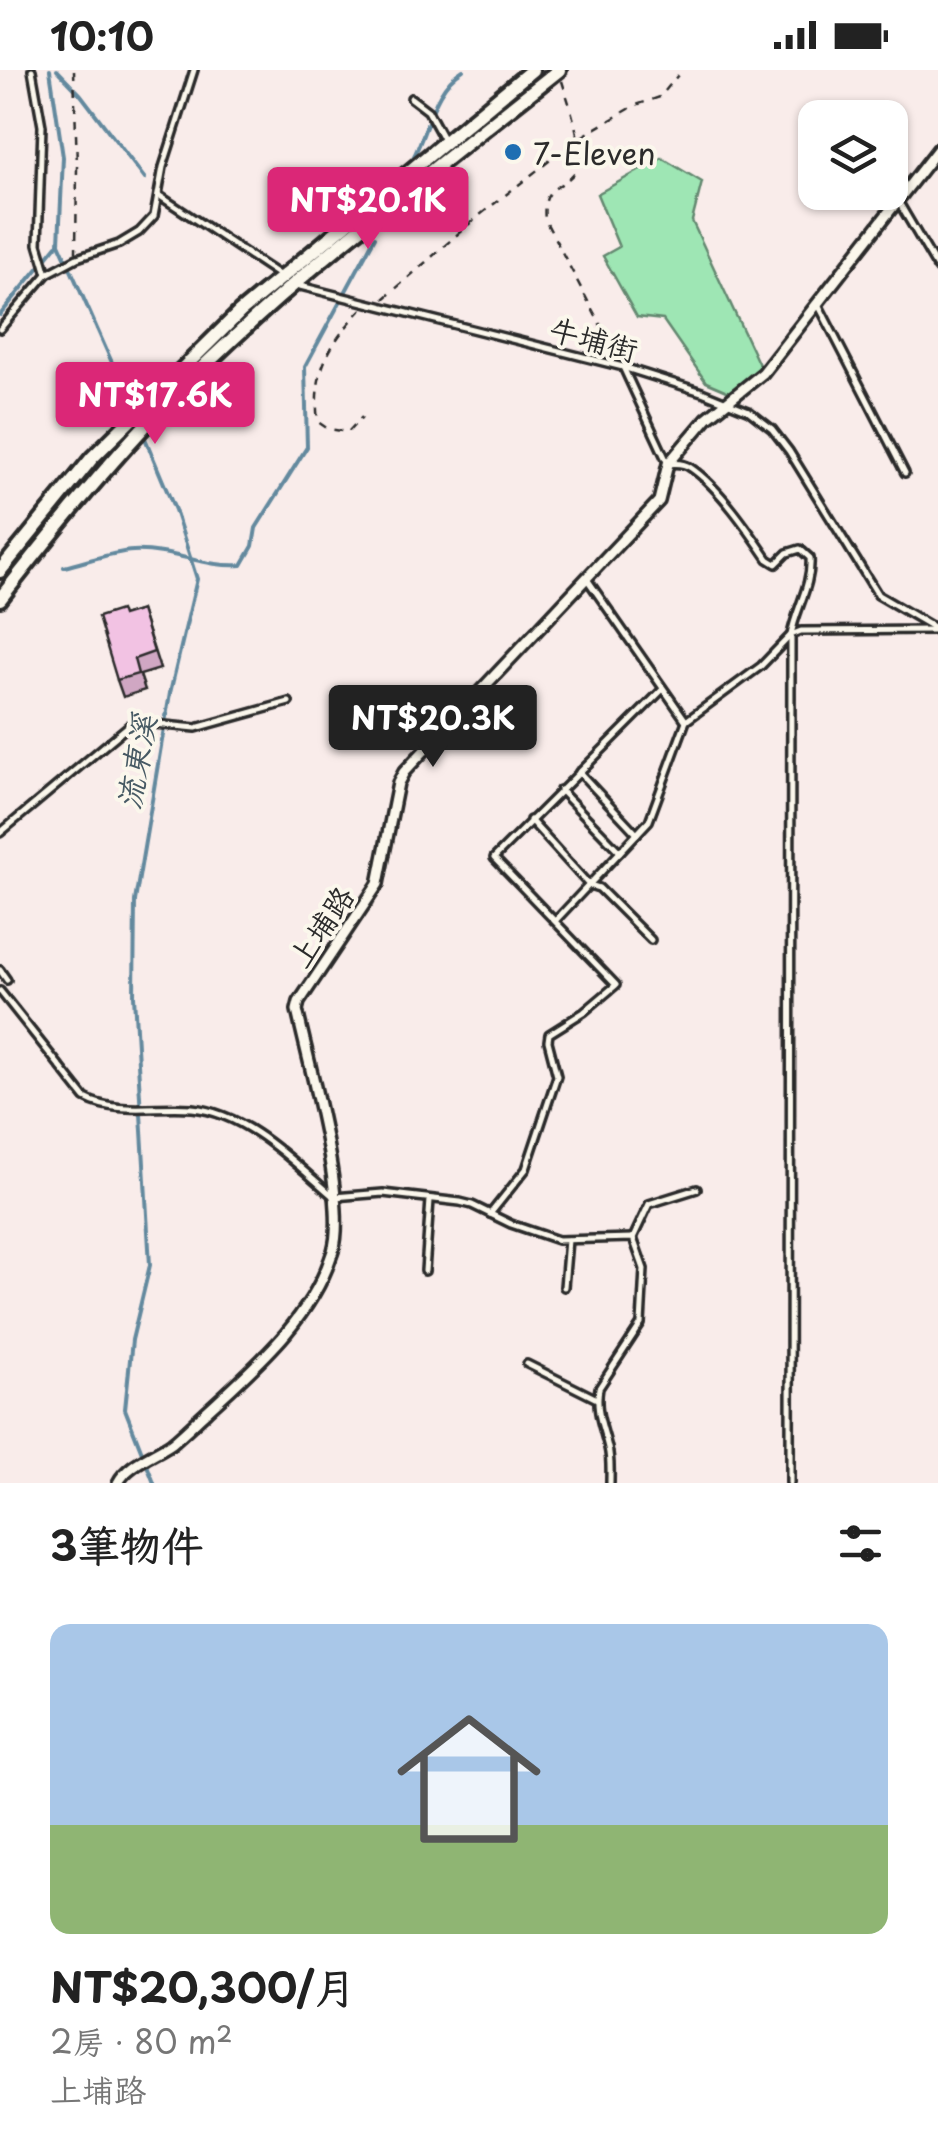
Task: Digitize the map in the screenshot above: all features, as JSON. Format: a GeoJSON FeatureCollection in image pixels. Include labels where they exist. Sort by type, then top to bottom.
{"type":"FeatureCollection","features":[{"type":"Feature","properties":{"kind":"main road"},"geometry":{"type":"LineString","coordinates":[[0,571],[47,510],[118,430],[280,276],[532,70]]}},
{"type":"Feature","properties":{"kind":"main road"},"geometry":{"type":"LineString","coordinates":[[0,599],[56,526],[121,452],[226,346],[405,192],[559,70]]}},
{"type":"Feature","properties":{"kind":"street","name":"上埔路"},"geometry":{"type":"LineString","coordinates":[[908,188],[938,149]]}},
{"type":"Feature","properties":{"kind":"street","name":"上埔路"},"geometry":{"type":"LineString","coordinates":[[118,1483],[120,1477],[157,1453],[244,1378],[287,1332],[308,1302],[333,1250],[336,1232],[332,1174],[299,1002],[378,884],[398,783],[404,772],[658,501],[668,464],[708,418],[763,373],[891,210]]}},
{"type":"Feature","properties":{"kind":"lane"},"geometry":{"type":"LineString","coordinates":[[32,70],[42,126],[38,244],[47,274]]}},
{"type":"Feature","properties":{"kind":"lane"},"geometry":{"type":"LineString","coordinates":[[0,329],[47,274],[76,258],[118,244],[139,232],[154,216],[163,167],[194,70]]}},
{"type":"Feature","properties":{"kind":"lane"},"geometry":{"type":"LineString","coordinates":[[410,98],[428,111],[445,142]]}},
{"type":"Feature","properties":{"kind":"lane","name":"牛埔街"},"geometry":{"type":"LineString","coordinates":[[160,196],[296,286],[623,367],[730,403],[757,417],[782,440],[878,595],[938,630]]}},
{"type":"Feature","properties":{"kind":"lane"},"geometry":{"type":"LineString","coordinates":[[903,210],[938,270]]}},
{"type":"Feature","properties":{"kind":"lane"},"geometry":{"type":"LineString","coordinates":[[818,304],[905,472]]}},
{"type":"Feature","properties":{"kind":"lane"},"geometry":{"type":"LineString","coordinates":[[623,367],[668,464],[690,468],[730,510],[768,559],[776,564],[787,552],[800,549],[810,558],[811,572],[797,606],[791,635],[790,1483]]}},
{"type":"Feature","properties":{"kind":"lane"},"geometry":{"type":"LineString","coordinates":[[587,580],[686,721]]}},
{"type":"Feature","properties":{"kind":"lane"},"geometry":{"type":"LineString","coordinates":[[556,920],[649,822],[686,721],[762,666],[791,635],[801,631],[938,630]]}},
{"type":"Feature","properties":{"kind":"lane"},"geometry":{"type":"LineString","coordinates":[[490,1214],[526,1170],[557,1076],[549,1034],[616,985],[494,858],[662,690]]}},
{"type":"Feature","properties":{"kind":"lane"},"geometry":{"type":"LineString","coordinates":[[0,833],[134,722],[196,728],[289,702]]}},
{"type":"Feature","properties":{"kind":"lane"},"geometry":{"type":"LineString","coordinates":[[579,772],[638,834]]}},
{"type":"Feature","properties":{"kind":"lane"},"geometry":{"type":"LineString","coordinates":[[560,790],[620,852]]}},
{"type":"Feature","properties":{"kind":"lane"},"geometry":{"type":"LineString","coordinates":[[530,820],[589,885],[599,888],[651,940]]}},
{"type":"Feature","properties":{"kind":"lane"},"geometry":{"type":"LineString","coordinates":[[0,970],[7,980]]}},
{"type":"Feature","properties":{"kind":"lane"},"geometry":{"type":"LineString","coordinates":[[0,991],[85,1098],[100,1107],[220,1112],[236,1120],[334,1197],[383,1193],[472,1205],[511,1224],[568,1240],[633,1238]]}},
{"type":"Feature","properties":{"kind":"lane"},"geometry":{"type":"LineString","coordinates":[[610,1483],[610,1458],[597,1414],[597,1399],[599,1388],[641,1324],[644,1269],[633,1238],[649,1204],[697,1189]]}},
{"type":"Feature","properties":{"kind":"lane"},"geometry":{"type":"LineString","coordinates":[[425,1272],[430,1200]]}},
{"type":"Feature","properties":{"kind":"lane"},"geometry":{"type":"LineString","coordinates":[[564,1287],[568,1240]]}},
{"type":"Feature","properties":{"kind":"lane"},"geometry":{"type":"LineString","coordinates":[[527,1364],[597,1399]]}},
{"type":"Feature","properties":{"kind":"path"},"geometry":{"type":"LineString","coordinates":[[74,70],[76,258]]}},
{"type":"Feature","properties":{"kind":"path"},"geometry":{"type":"LineString","coordinates":[[559,70],[571,104],[580,160],[578,169],[552,188],[544,209],[545,220],[623,367]]}},
{"type":"Feature","properties":{"kind":"path"},"geometry":{"type":"LineString","coordinates":[[379,307],[382,300],[476,218],[576,140],[636,105],[660,97],[678,74]]}},
{"type":"Feature","properties":{"kind":"path"},"geometry":{"type":"LineString","coordinates":[[362,417],[342,433],[318,422],[316,404],[323,361],[329,349],[366,304]]}},
{"type":"Feature","properties":{"kind":"green space"},"geometry":{"type":"Polygon","coordinates":[[[662,158],[702,182],[692,221],[760,367],[734,394],[706,382],[663,320],[637,317],[603,256],[619,247],[597,194],[662,158]]]}},
{"type":"Feature","properties":{"kind":"building"},"geometry":{"type":"Polygon","coordinates":[[[120,610],[122,616],[141,610],[154,652],[134,659],[138,674],[117,680],[98,617],[120,610]]]}},
{"type":"Feature","properties":{"kind":"waterway","name":"流東溪"},"geometry":{"type":"LineString","coordinates":[[50,70],[63,157],[59,243],[133,410]]}},
{"type":"Feature","properties":{"kind":"waterway"},"geometry":{"type":"LineString","coordinates":[[57,70],[145,179]]}},
{"type":"Feature","properties":{"kind":"waterway"},"geometry":{"type":"LineString","coordinates":[[413,158],[438,98],[463,70]]}},
{"type":"Feature","properties":{"kind":"waterway"},"geometry":{"type":"LineString","coordinates":[[64,567],[133,551],[242,565],[253,546],[256,528],[307,447],[305,367],[375,237]]}},
{"type":"Feature","properties":{"kind":"waterway"},"geometry":{"type":"LineString","coordinates":[[0,315],[57,245]]}},
{"type":"Feature","properties":{"kind":"waterway","name":"流東溪"},"geometry":{"type":"LineString","coordinates":[[137,419],[175,510],[197,579],[170,693],[135,901],[134,996],[150,1265],[132,1340],[125,1409],[154,1483]]}},
{"type":"Feature","properties":{"kind":"place","name":"7-Eleven"},"geometry":{"type":"Point","coordinates":[513,152]}}]}
